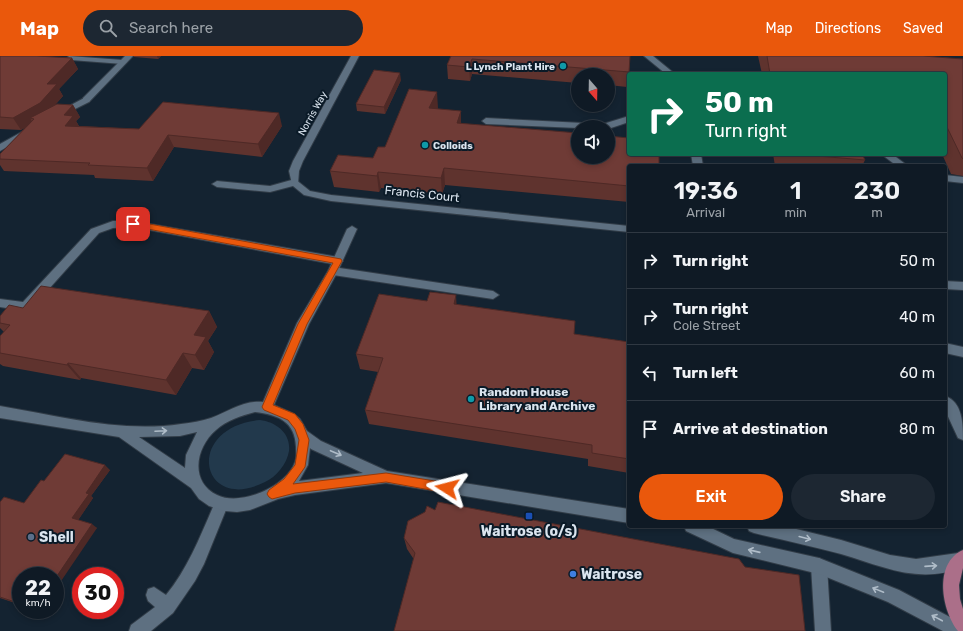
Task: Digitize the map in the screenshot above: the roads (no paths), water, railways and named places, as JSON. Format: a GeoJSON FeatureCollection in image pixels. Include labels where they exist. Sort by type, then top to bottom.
{"type":"FeatureCollection","features":[{"type":"Feature","properties":{"kind":"main road"},"geometry":{"type":"LineString","coordinates":[[961,559],[949,584],[954,611],[963,625]]}},
{"type":"Feature","properties":{"kind":"street"},"geometry":{"type":"LineString","coordinates":[[73,56],[71,58],[123,62]]}},
{"type":"Feature","properties":{"kind":"street"},"geometry":{"type":"LineString","coordinates":[[54,116],[86,100],[98,90],[129,56]]}},
{"type":"Feature","properties":{"kind":"street","name":"Norris Way"},"geometry":{"type":"LineString","coordinates":[[295,182],[294,171],[298,161],[355,56]]}},
{"type":"Feature","properties":{"kind":"street"},"geometry":{"type":"LineString","coordinates":[[648,56],[668,72]]}},
{"type":"Feature","properties":{"kind":"street"},"geometry":{"type":"LineString","coordinates":[[615,123],[627,120]]}},
{"type":"Feature","properties":{"kind":"street"},"geometry":{"type":"LineString","coordinates":[[486,121],[571,125]]}},
{"type":"Feature","properties":{"kind":"street"},"geometry":{"type":"LineString","coordinates":[[0,148],[34,128]]}},
{"type":"Feature","properties":{"kind":"street"},"geometry":{"type":"LineString","coordinates":[[889,156],[899,164]]}},
{"type":"Feature","properties":{"kind":"street"},"geometry":{"type":"LineString","coordinates":[[947,178],[963,180]]}},
{"type":"Feature","properties":{"kind":"street"},"geometry":{"type":"LineString","coordinates":[[217,184],[270,189],[295,182]]}},
{"type":"Feature","properties":{"kind":"street","name":"Francis Court"},"geometry":{"type":"LineString","coordinates":[[295,182],[307,193],[331,198],[627,229]]}},
{"type":"Feature","properties":{"kind":"street"},"geometry":{"type":"LineString","coordinates":[[0,303],[26,307],[95,231],[109,225],[121,224],[133,224],[336,266],[493,295]]}},
{"type":"Feature","properties":{"kind":"street"},"geometry":{"type":"LineString","coordinates":[[267,407],[303,324],[336,266],[352,229]]}},
{"type":"Feature","properties":{"kind":"street"},"geometry":{"type":"LineString","coordinates":[[947,285],[963,286]]}},
{"type":"Feature","properties":{"kind":"street"},"geometry":{"type":"LineString","coordinates":[[947,348],[963,352]]}},
{"type":"Feature","properties":{"kind":"street"},"geometry":{"type":"LineString","coordinates":[[947,403],[951,408],[963,434]]}},
{"type":"Feature","properties":{"kind":"street"},"geometry":{"type":"LineString","coordinates":[[194,483],[191,475],[192,455],[199,440],[211,426],[232,412],[255,407],[267,407],[292,417],[300,427],[304,440],[300,467],[288,482],[272,494]]}},
{"type":"Feature","properties":{"kind":"street"},"geometry":{"type":"LineString","coordinates":[[0,412],[122,432],[180,430],[216,422]]}},
{"type":"Feature","properties":{"kind":"street"},"geometry":{"type":"LineString","coordinates":[[122,432],[146,451],[172,466],[194,483],[205,496],[222,505],[249,504],[272,494],[295,488],[386,477]]}},
{"type":"Feature","properties":{"kind":"street"},"geometry":{"type":"LineString","coordinates":[[302,435],[316,445],[386,477],[627,516]]}},
{"type":"Feature","properties":{"kind":"street"},"geometry":{"type":"LineString","coordinates":[[137,631],[149,623],[167,606],[190,577],[209,538],[222,505]]}},
{"type":"Feature","properties":{"kind":"street"},"geometry":{"type":"LineString","coordinates":[[695,528],[733,546],[819,566],[893,596],[960,631]]}},
{"type":"Feature","properties":{"kind":"street"},"geometry":{"type":"LineString","coordinates":[[762,528],[841,547],[890,563],[916,567],[937,565],[961,559]]}},
{"type":"Feature","properties":{"kind":"street"},"geometry":{"type":"LineString","coordinates":[[819,566],[823,631]]}},
{"type":"Feature","properties":{"kind":"street"},"geometry":{"type":"LineString","coordinates":[[154,595],[167,606]]}},
{"type":"Feature","properties":{"kind":"place","name":"L Lynch Plant Hire"},"geometry":{"type":"Point","coordinates":[563,66]}},
{"type":"Feature","properties":{"kind":"place","name":"Colloids"},"geometry":{"type":"Point","coordinates":[425,145]}},
{"type":"Feature","properties":{"kind":"place","name":"Random House Library and Archive"},"geometry":{"type":"Point","coordinates":[471,399]}},
{"type":"Feature","properties":{"kind":"place","name":"Waitrose (o/s)"},"geometry":{"type":"Point","coordinates":[529,516]}},
{"type":"Feature","properties":{"kind":"place","name":"Shell"},"geometry":{"type":"Point","coordinates":[31,537]}},
{"type":"Feature","properties":{"kind":"place","name":"Waitrose"},"geometry":{"type":"Point","coordinates":[573,574]}}]}
